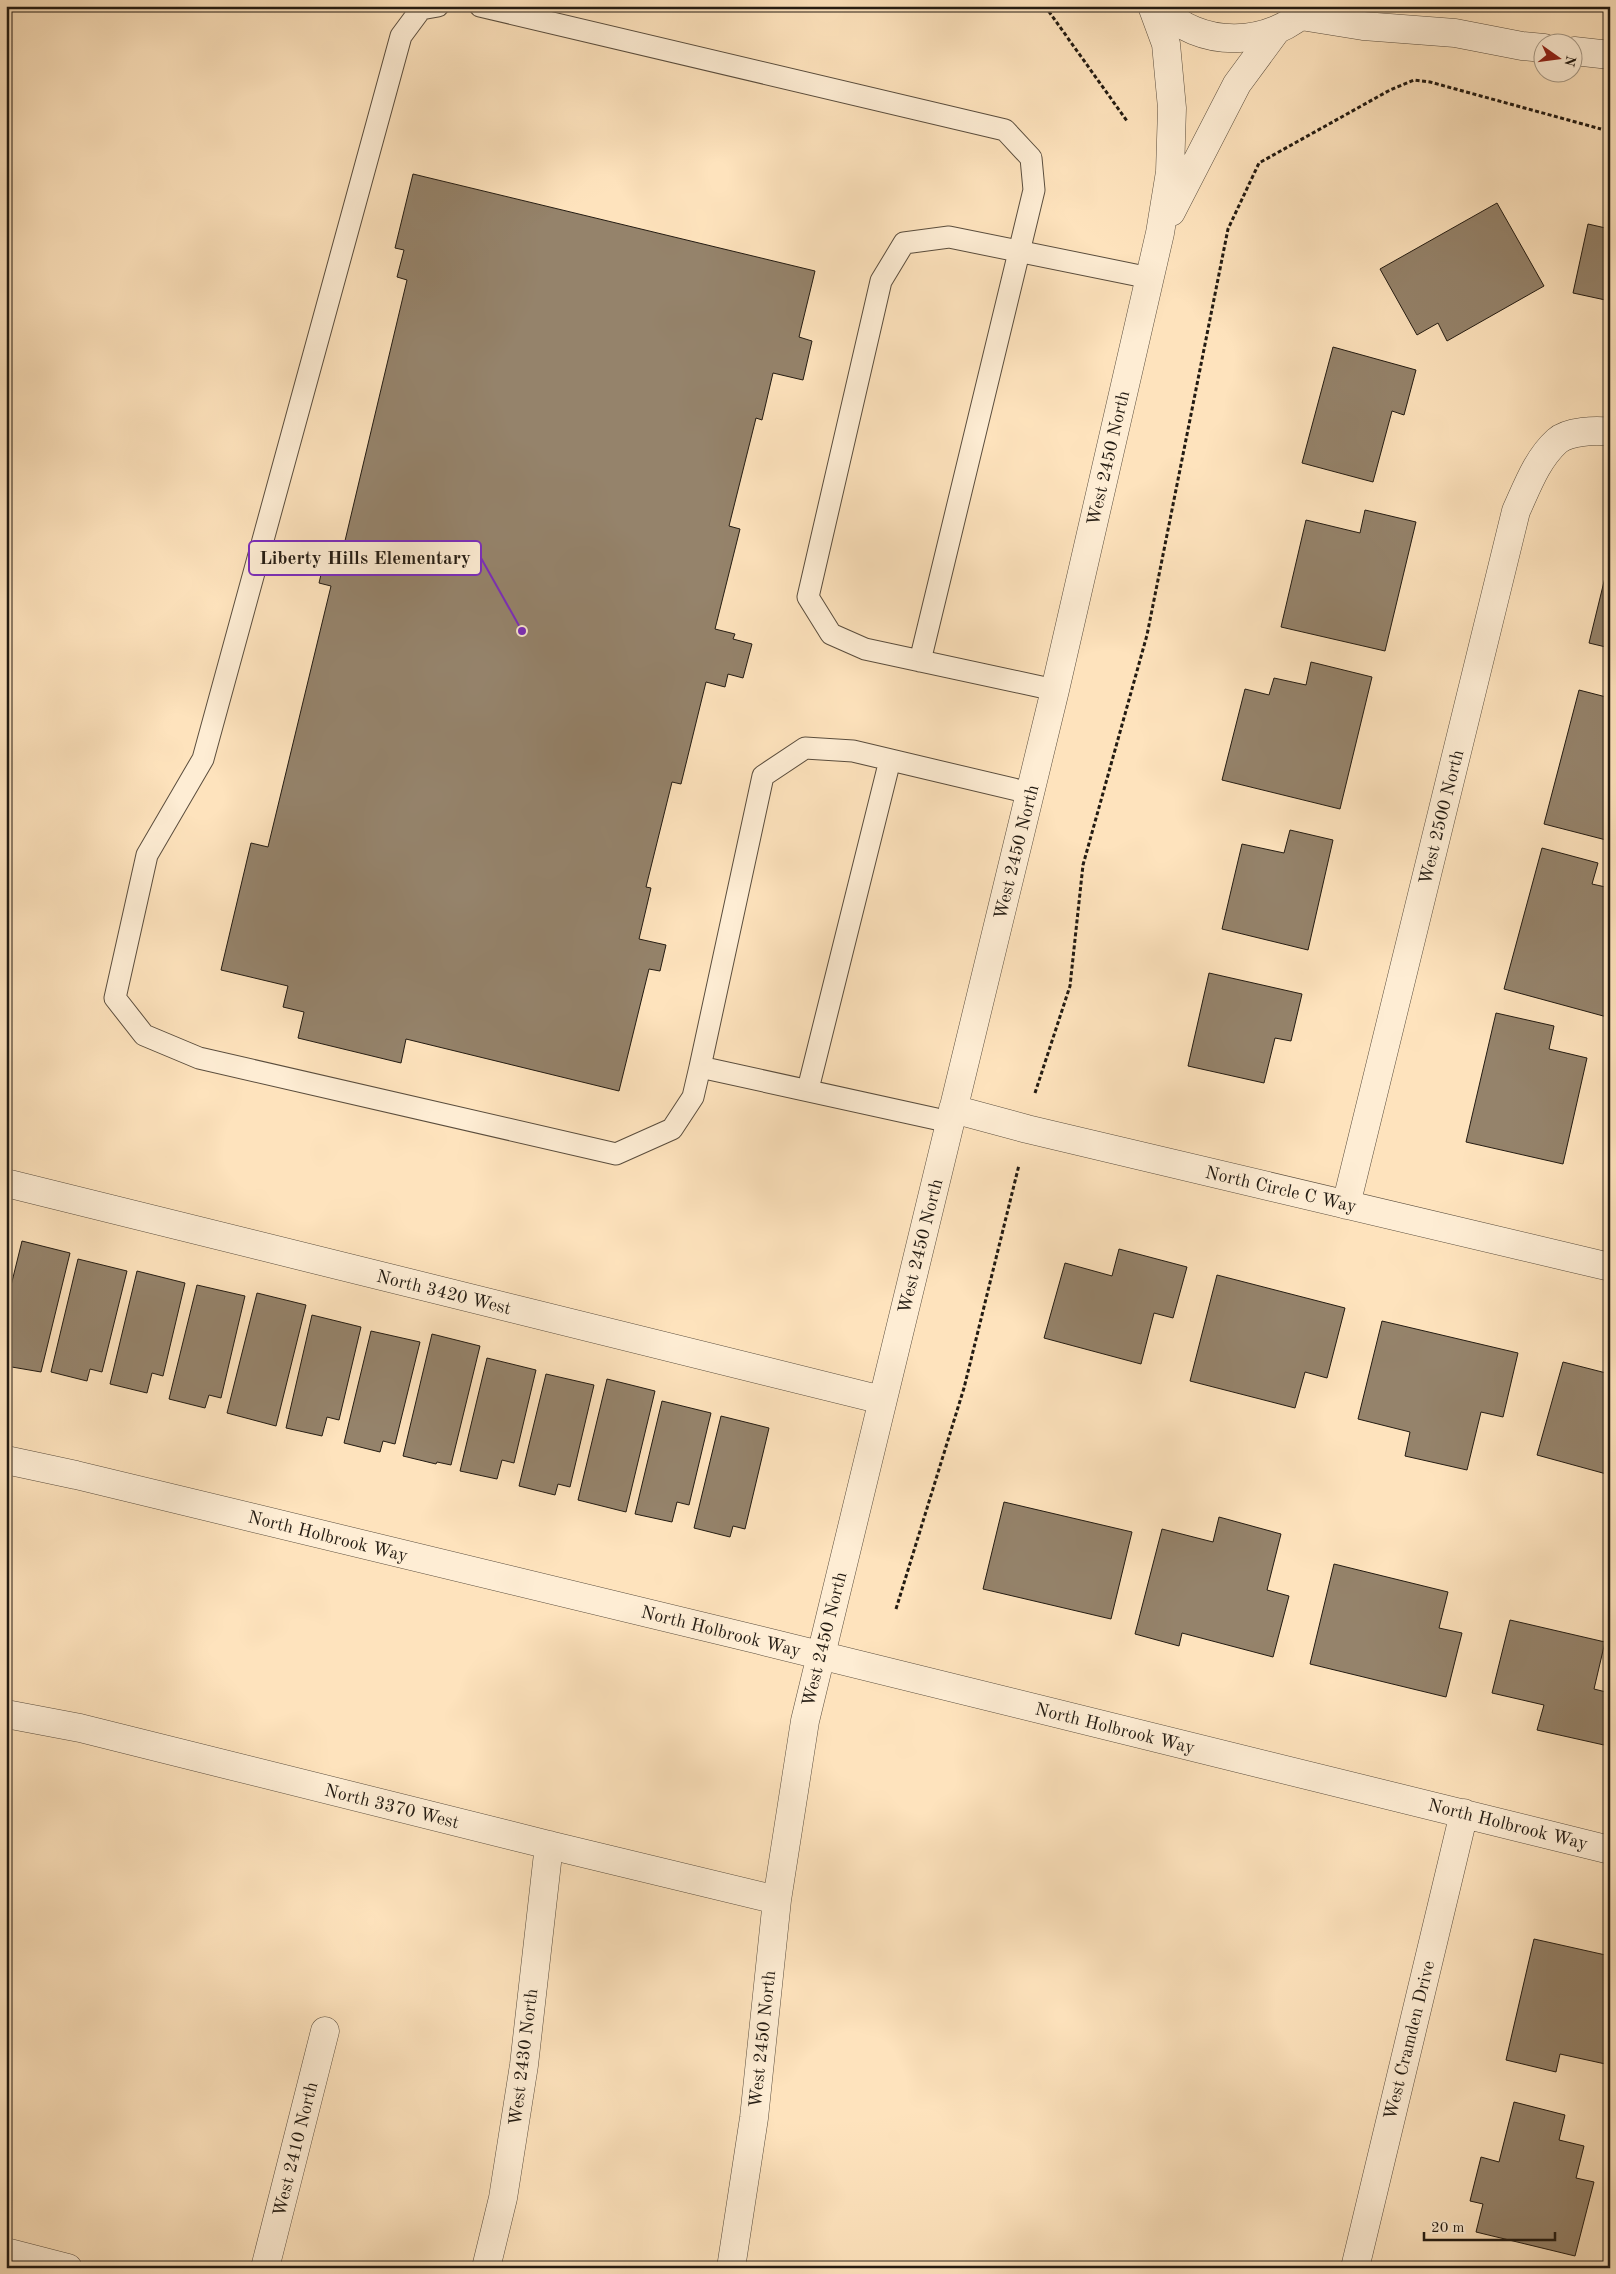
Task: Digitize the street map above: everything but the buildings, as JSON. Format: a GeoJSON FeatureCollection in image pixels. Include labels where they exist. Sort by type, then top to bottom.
{"type":"FeatureCollection","features":[{"type":"Feature","properties":{"kind":"street","name":"West 2450 North"},"geometry":{"type":"LineString","coordinates":[[731,2268],[754,2118],[777,1900],[804,1721],[1055,690],[1160,233],[1170,172],[1172,108],[1166,44],[1152,6]]}},
{"type":"Feature","properties":{"kind":"street"},"geometry":{"type":"LineString","coordinates":[[1159,6],[1167,14],[1192,30],[1219,38],[1248,38],[1276,31],[1306,11],[1363,26],[1455,33],[1534,46]]}},
{"type":"Feature","properties":{"kind":"street","name":"West 2450 North"},"geometry":{"type":"LineString","coordinates":[[1160,233],[1237,84],[1276,31]]}},
{"type":"Feature","properties":{"kind":"street"},"geometry":{"type":"LineString","coordinates":[[1584,52],[1610,55]]}},
{"type":"Feature","properties":{"kind":"street","name":"West 2500 North"},"geometry":{"type":"LineString","coordinates":[[1346,1205],[1516,511],[1532,474],[1558,439],[1591,430],[1610,432]]}},
{"type":"Feature","properties":{"kind":"street","name":"North Circle C Way"},"geometry":{"type":"LineString","coordinates":[[952,1116],[1610,1267]]}},
{"type":"Feature","properties":{"kind":"street","name":"North 3420 West"},"geometry":{"type":"LineString","coordinates":[[6,1183],[882,1400]]}},
{"type":"Feature","properties":{"kind":"street","name":"North Holbrook Way"},"geometry":{"type":"LineString","coordinates":[[6,1460],[76,1475],[820,1655],[1610,1850]]}},
{"type":"Feature","properties":{"kind":"street","name":"North 3370 West"},"geometry":{"type":"LineString","coordinates":[[6,1714],[80,1728],[777,1900]]}},
{"type":"Feature","properties":{"kind":"street","name":"West Cramden Drive"},"geometry":{"type":"LineString","coordinates":[[1355,2268],[1464,1813]]}},
{"type":"Feature","properties":{"kind":"street","name":"West 2430 North"},"geometry":{"type":"LineString","coordinates":[[486,2268],[503,2198],[524,2065],[549,1845]]}},
{"type":"Feature","properties":{"kind":"street","name":"West 2410 North"},"geometry":{"type":"LineString","coordinates":[[265,2268],[325,2030]]}},
{"type":"Feature","properties":{"kind":"street"},"geometry":{"type":"LineString","coordinates":[[6,2252],[68,2268]]}},
{"type":"Feature","properties":{"kind":"lane"},"geometry":{"type":"LineString","coordinates":[[438,6],[421,9],[401,36],[203,759],[147,854],[115,998],[144,1035],[199,1058],[616,1154],[672,1129],[693,1097],[763,776],[805,748],[853,751],[1030,793]]}},
{"type":"Feature","properties":{"kind":"lane"},"geometry":{"type":"LineString","coordinates":[[480,6],[1005,130],[1031,158],[1034,190],[920,661]]}},
{"type":"Feature","properties":{"kind":"lane"},"geometry":{"type":"LineString","coordinates":[[1055,690],[865,649],[831,634],[808,597],[881,281],[904,244],[949,237],[1150,278]]}},
{"type":"Feature","properties":{"kind":"lane"},"geometry":{"type":"LineString","coordinates":[[808,1089],[890,760]]}},
{"type":"Feature","properties":{"kind":"lane"},"geometry":{"type":"LineString","coordinates":[[700,1067],[952,1116]]}},
{"type":"Feature","properties":{"kind":"path"},"geometry":{"type":"LineString","coordinates":[[1045,6],[1127,121]]}},
{"type":"Feature","properties":{"kind":"path"},"geometry":{"type":"LineString","coordinates":[[1037,1086],[1070,986],[1083,865],[1147,635],[1228,229],[1258,163],[1390,90],[1414,80],[1430,82],[1601,129]]}},
{"type":"Feature","properties":{"kind":"path"},"geometry":{"type":"LineString","coordinates":[[896,1610],[964,1388],[1015,1183]]}},
{"type":"Feature","properties":{"kind":"place","name":"Liberty Hills Elementary"},"geometry":{"type":"Point","coordinates":[522,631]}}]}
